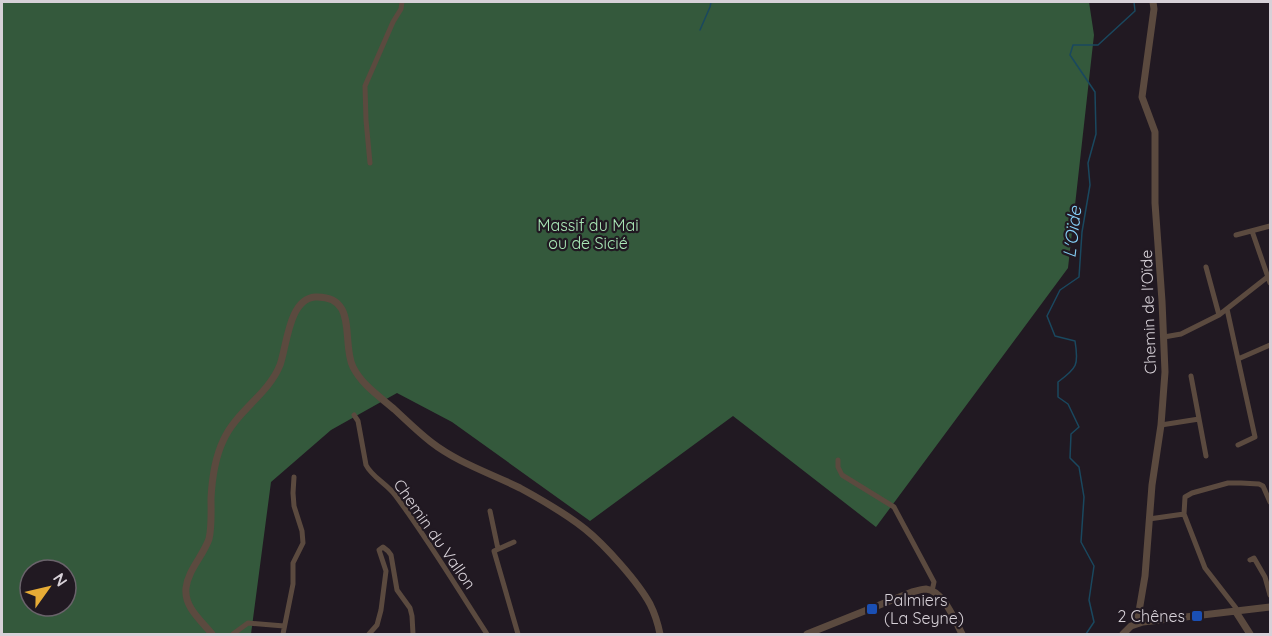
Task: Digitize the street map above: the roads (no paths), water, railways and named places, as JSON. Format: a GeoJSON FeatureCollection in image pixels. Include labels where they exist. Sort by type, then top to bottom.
{"type":"FeatureCollection","features":[{"type":"Feature","properties":{"kind":"street"},"geometry":{"type":"LineString","coordinates":[[370,163],[365,86],[401,9],[402,2]]}},
{"type":"Feature","properties":{"kind":"street","name":"Chemin de l'Oïde"},"geometry":{"type":"LineString","coordinates":[[1137,623],[1145,576],[1152,485],[1161,425],[1165,372],[1155,203],[1155,132],[1142,97],[1155,9],[1153,2]]}},
{"type":"Feature","properties":{"kind":"street"},"geometry":{"type":"LineString","coordinates":[[1236,235],[1270,226]]}},
{"type":"Feature","properties":{"kind":"street"},"geometry":{"type":"LineString","coordinates":[[1252,231],[1270,283]]}},
{"type":"Feature","properties":{"kind":"street"},"geometry":{"type":"LineString","coordinates":[[1206,267],[1219,315]]}},
{"type":"Feature","properties":{"kind":"street"},"geometry":{"type":"LineString","coordinates":[[1164,337],[1181,334],[1219,315],[1269,275]]}},
{"type":"Feature","properties":{"kind":"street"},"geometry":{"type":"LineString","coordinates":[[212,634],[190,607],[186,588],[189,576],[210,535],[211,496],[217,459],[223,441],[242,414],[274,377],[280,365],[296,310],[306,299],[325,297],[339,305],[344,311],[352,365],[368,387],[429,441],[451,457],[519,488],[565,514],[586,530],[642,591],[651,606],[660,634]]}},
{"type":"Feature","properties":{"kind":"street"},"geometry":{"type":"LineString","coordinates":[[1227,309],[1255,436],[1238,445]]}},
{"type":"Feature","properties":{"kind":"street"},"geometry":{"type":"LineString","coordinates":[[1238,359],[1270,345]]}},
{"type":"Feature","properties":{"kind":"street"},"geometry":{"type":"LineString","coordinates":[[1191,376],[1206,456]]}},
{"type":"Feature","properties":{"kind":"street","name":"Chemin du Vallon"},"geometry":{"type":"LineString","coordinates":[[354,415],[358,421],[368,470],[394,494],[487,634]]}},
{"type":"Feature","properties":{"kind":"street"},"geometry":{"type":"LineString","coordinates":[[1161,425],[1199,419]]}},
{"type":"Feature","properties":{"kind":"street"},"geometry":{"type":"LineString","coordinates":[[838,460],[838,467],[842,475],[894,507],[934,582],[932,591]]}},
{"type":"Feature","properties":{"kind":"street"},"geometry":{"type":"LineString","coordinates":[[283,634],[293,584],[293,563],[303,543],[302,531],[294,506],[294,477]]}},
{"type":"Feature","properties":{"kind":"street"},"geometry":{"type":"LineString","coordinates":[[1252,634],[1240,611],[1205,568],[1185,514],[1185,496],[1228,483],[1259,484],[1263,486],[1270,502]]}},
{"type":"Feature","properties":{"kind":"street"},"geometry":{"type":"LineString","coordinates":[[490,511],[498,549]]}},
{"type":"Feature","properties":{"kind":"street"},"geometry":{"type":"LineString","coordinates":[[1149,519],[1185,514]]}},
{"type":"Feature","properties":{"kind":"street"},"geometry":{"type":"LineString","coordinates":[[514,542],[494,551],[518,634]]}},
{"type":"Feature","properties":{"kind":"street"},"geometry":{"type":"LineString","coordinates":[[369,634],[377,625],[381,610],[386,571],[379,550],[383,547],[391,555],[397,590],[410,608],[412,634]]}},
{"type":"Feature","properties":{"kind":"street"},"geometry":{"type":"LineString","coordinates":[[1250,560],[1254,558],[1265,577],[1270,595]]}},
{"type":"Feature","properties":{"kind":"street"},"geometry":{"type":"LineString","coordinates":[[807,634],[912,592],[923,590],[937,593],[962,634]]}},
{"type":"Feature","properties":{"kind":"street"},"geometry":{"type":"LineString","coordinates":[[1123,634],[1137,623],[1270,608]]}},
{"type":"Feature","properties":{"kind":"street"},"geometry":{"type":"LineString","coordinates":[[233,634],[251,622],[284,626]]}},
{"type":"Feature","properties":{"kind":"waterway","name":"L'Oïde"},"geometry":{"type":"LineString","coordinates":[[700,30],[711,2]]}},
{"type":"Feature","properties":{"kind":"waterway","name":"L'Oïde"},"geometry":{"type":"LineString","coordinates":[[1086,634],[1094,622],[1089,600],[1094,566],[1081,542],[1084,497],[1079,467],[1070,458],[1071,434],[1079,427],[1068,404],[1058,397],[1058,382],[1073,369],[1076,349],[1075,341],[1055,336],[1047,316],[1060,290],[1079,277],[1082,232],[1090,185],[1088,163],[1096,134],[1095,92],[1070,55],[1073,45],[1098,45],[1135,11],[1134,2]]}},
{"type":"Feature","properties":{"kind":"place","name":"Palmiers (La Seyne)"},"geometry":{"type":"Point","coordinates":[872,609]}},
{"type":"Feature","properties":{"kind":"place","name":"2 Chênes"},"geometry":{"type":"Point","coordinates":[1197,616]}},
{"type":"Feature","properties":{"kind":"park label","name":"Massif du Mai ou de Sicié"},"geometry":{"type":"Point","coordinates":[588,234]}}]}
